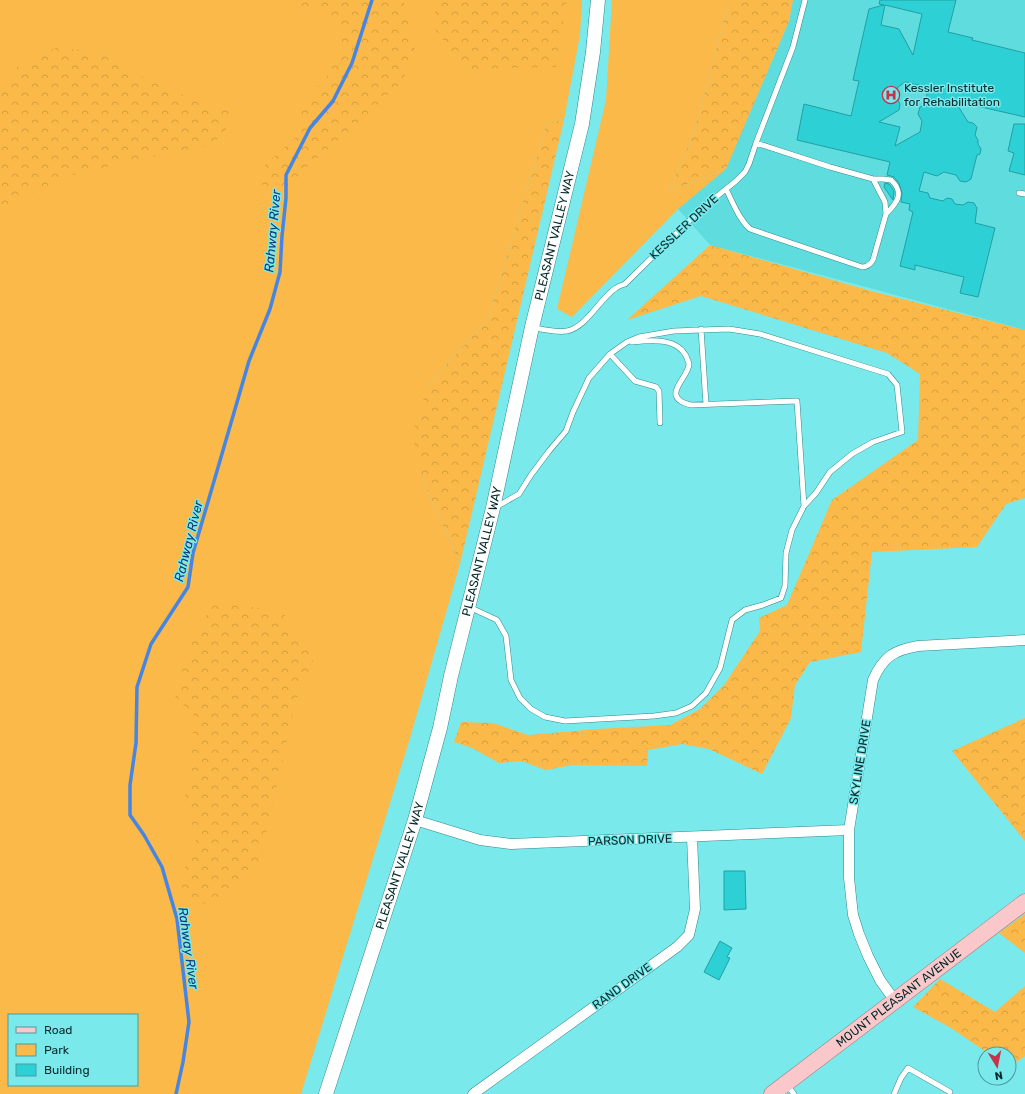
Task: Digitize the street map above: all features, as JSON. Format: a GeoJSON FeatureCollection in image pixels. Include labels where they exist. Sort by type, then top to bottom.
{"type":"FeatureCollection","features":[{"type":"Feature","properties":{"kind":"main road","name":"PLEASANT VALLEY WAY"},"geometry":{"type":"LineString","coordinates":[[326,1094],[415,820],[440,728],[451,676],[493,508],[532,327],[582,124],[593,52],[598,0]]}},
{"type":"Feature","properties":{"kind":"main road","name":"MOUNT PLEASANT AVENUE"},"geometry":{"type":"LineString","coordinates":[[772,1094],[790,1089],[895,1001],[1025,902]]}},
{"type":"Feature","properties":{"kind":"street","name":"SKYLINE DRIVE"},"geometry":{"type":"LineString","coordinates":[[895,1001],[880,980],[868,956],[853,915],[849,878],[849,830],[873,680],[878,667],[885,660],[903,649],[918,646],[1025,640]]}},
{"type":"Feature","properties":{"kind":"street","name":"PARSON DRIVE"},"geometry":{"type":"LineString","coordinates":[[415,820],[480,840],[510,844],[849,830]]}},
{"type":"Feature","properties":{"kind":"street","name":"RAND DRIVE"},"geometry":{"type":"LineString","coordinates":[[473,1094],[677,947],[689,935],[695,909],[692,837]]}},
{"type":"Feature","properties":{"kind":"lane","name":"KESSLER DRIVE"},"geometry":{"type":"LineString","coordinates":[[532,327],[559,331],[568,331],[576,327],[587,318],[615,288],[625,284],[701,209],[726,190],[744,172],[749,164],[793,47],[805,0]]}},
{"type":"Feature","properties":{"kind":"lane"},"geometry":{"type":"LineString","coordinates":[[756,143],[873,179],[891,180],[897,190],[898,196],[896,203],[886,214]]}},
{"type":"Feature","properties":{"kind":"lane"},"geometry":{"type":"LineString","coordinates":[[726,190],[740,216],[750,229],[862,267],[867,267],[873,260],[886,214],[885,202],[873,179]]}},
{"type":"Feature","properties":{"kind":"lane"},"geometry":{"type":"LineString","coordinates":[[1019,193],[1025,194]]}},
{"type":"Feature","properties":{"kind":"lane"},"geometry":{"type":"LineString","coordinates":[[468,607],[497,620],[506,636],[511,680],[520,698],[531,709],[545,717],[565,721],[654,716],[676,713],[692,706],[706,693],[720,668],[732,620],[745,610],[781,598],[785,586],[786,553],[792,530],[804,506],[816,493],[830,472],[852,454],[873,442],[902,432],[898,385],[888,374],[767,336],[729,329],[701,329],[674,331],[640,337],[627,342],[610,354],[589,378],[566,431],[549,450],[519,494],[493,508]]}},
{"type":"Feature","properties":{"kind":"lane"},"geometry":{"type":"LineString","coordinates":[[701,329],[706,404]]}},
{"type":"Feature","properties":{"kind":"lane"},"geometry":{"type":"LineString","coordinates":[[627,342],[652,340],[672,343],[684,352],[689,364],[676,392],[679,399],[684,403],[692,405],[797,401],[804,506]]}},
{"type":"Feature","properties":{"kind":"lane"},"geometry":{"type":"LineString","coordinates":[[610,354],[635,381],[656,387],[659,390],[660,423]]}},
{"type":"Feature","properties":{"kind":"lane"},"geometry":{"type":"LineString","coordinates":[[894,1094],[901,1078],[908,1068],[950,1092]]}},
{"type":"Feature","properties":{"kind":"shaded area","name":"Kessler Institute for Rehabilitation"},"geometry":{"type":"Polygon","coordinates":[[[793,0],[1025,0],[1025,330],[710,245],[678,209],[726,168],[789,21],[793,0]]]}},
{"type":"Feature","properties":{"kind":"green space"},"geometry":{"type":"Polygon","coordinates":[[[0,0],[582,0],[580,35],[564,120],[547,123],[488,318],[428,386],[422,478],[460,564],[410,738],[301,1094],[0,1094],[0,0]]]}},
{"type":"Feature","properties":{"kind":"green space"},"geometry":{"type":"Polygon","coordinates":[[[287,0],[401,0],[404,3],[416,54],[400,84],[309,165],[280,194],[259,183],[265,165],[296,137],[300,122],[301,104],[328,75],[343,48],[336,19],[287,0]]]}},
{"type":"Feature","properties":{"kind":"green space"},"geometry":{"type":"Polygon","coordinates":[[[439,0],[567,0],[556,67],[465,69],[431,24],[439,0]]]}},
{"type":"Feature","properties":{"kind":"green space"},"geometry":{"type":"Polygon","coordinates":[[[612,0],[727,0],[728,4],[694,133],[669,191],[726,169],[678,209],[572,317],[557,309],[606,100],[612,0]]]}},
{"type":"Feature","properties":{"kind":"green space"},"geometry":{"type":"Polygon","coordinates":[[[727,0],[793,0],[789,21],[726,169],[669,191],[694,133],[728,4],[727,0]]]}},
{"type":"Feature","properties":{"kind":"green space"},"geometry":{"type":"Polygon","coordinates":[[[58,47],[99,53],[152,82],[200,102],[229,110],[226,130],[211,146],[178,151],[72,175],[0,207],[0,90],[19,64],[58,47]]]}},
{"type":"Feature","properties":{"kind":"green space"},"geometry":{"type":"Polygon","coordinates":[[[564,120],[460,564],[422,478],[412,434],[428,386],[488,318],[547,123],[564,120]]]}},
{"type":"Feature","properties":{"kind":"green space"},"geometry":{"type":"Polygon","coordinates":[[[710,245],[871,291],[1025,330],[1025,498],[1006,504],[977,547],[872,552],[861,652],[810,662],[795,685],[791,718],[762,774],[709,749],[682,744],[648,750],[647,766],[573,765],[545,770],[522,761],[499,763],[472,748],[454,742],[461,722],[493,723],[528,735],[670,725],[700,709],[724,685],[760,631],[759,618],[787,605],[832,500],[918,440],[920,374],[887,353],[701,296],[627,320],[710,245]]]}},
{"type":"Feature","properties":{"kind":"green space"},"geometry":{"type":"Polygon","coordinates":[[[215,600],[283,613],[298,636],[315,656],[296,700],[260,860],[230,894],[194,907],[179,882],[196,840],[185,796],[191,770],[194,715],[175,698],[183,668],[194,637],[215,600]]]}},
{"type":"Feature","properties":{"kind":"green space"},"geometry":{"type":"Polygon","coordinates":[[[1025,718],[1025,841],[952,751],[1025,718]]]}},
{"type":"Feature","properties":{"kind":"green space"},"geometry":{"type":"Polygon","coordinates":[[[1025,914],[1025,953],[999,933],[1025,914]]]}},
{"type":"Feature","properties":{"kind":"green space"},"geometry":{"type":"Polygon","coordinates":[[[940,979],[995,1012],[1025,986],[1025,1056],[1017,1062],[1017,1046],[977,1046],[951,1028],[913,1007],[940,979]]]}},
{"type":"Feature","properties":{"kind":"building"},"geometry":{"type":"Polygon","coordinates":[[[880,0],[956,0],[948,32],[973,38],[972,40],[1025,53],[1025,117],[955,101],[968,122],[973,123],[977,127],[975,135],[981,149],[980,154],[977,155],[971,179],[966,182],[960,181],[956,175],[944,172],[937,176],[924,172],[919,191],[928,193],[930,198],[943,201],[947,198],[952,199],[955,204],[963,205],[968,202],[974,203],[977,208],[975,223],[995,228],[978,297],[960,293],[964,277],[915,265],[915,270],[900,266],[913,212],[909,210],[910,204],[901,202],[902,193],[899,183],[894,177],[887,175],[890,162],[797,140],[804,104],[851,116],[859,81],[853,80],[869,9],[884,5],[879,4],[880,0]],[[885,5],[881,25],[899,29],[913,55],[922,14],[885,5]],[[905,82],[898,87],[896,96],[900,104],[899,110],[879,122],[900,127],[895,146],[920,132],[922,121],[918,114],[920,107],[925,105],[927,94],[923,86],[905,82]]]}},
{"type":"Feature","properties":{"kind":"building"},"geometry":{"type":"Polygon","coordinates":[[[1014,124],[1025,124],[1025,175],[1009,171],[1014,153],[1008,151],[1014,124]]]}},
{"type":"Feature","properties":{"kind":"building"},"geometry":{"type":"Polygon","coordinates":[[[885,183],[889,184],[894,191],[893,200],[884,187],[885,183]]]}},
{"type":"Feature","properties":{"kind":"building"},"geometry":{"type":"Polygon","coordinates":[[[724,871],[745,871],[746,909],[724,910],[724,871]]]}},
{"type":"Feature","properties":{"kind":"building"},"geometry":{"type":"Polygon","coordinates":[[[720,941],[732,948],[727,957],[730,958],[719,980],[704,972],[720,941]]]}},
{"type":"Feature","properties":{"kind":"waterway","name":"Rahway River"},"geometry":{"type":"LineString","coordinates":[[176,1094],[183,1062],[189,1022],[177,919],[162,867],[144,835],[130,815],[130,785],[136,743],[137,687],[151,644],[188,587],[193,553],[249,361],[270,309],[280,272],[286,198],[286,175],[310,128],[333,101],[352,63],[372,0]]}},
{"type":"Feature","properties":{"kind":"place","name":"Kessler Institute for Rehabilitation"},"geometry":{"type":"Point","coordinates":[891,95]}}]}
